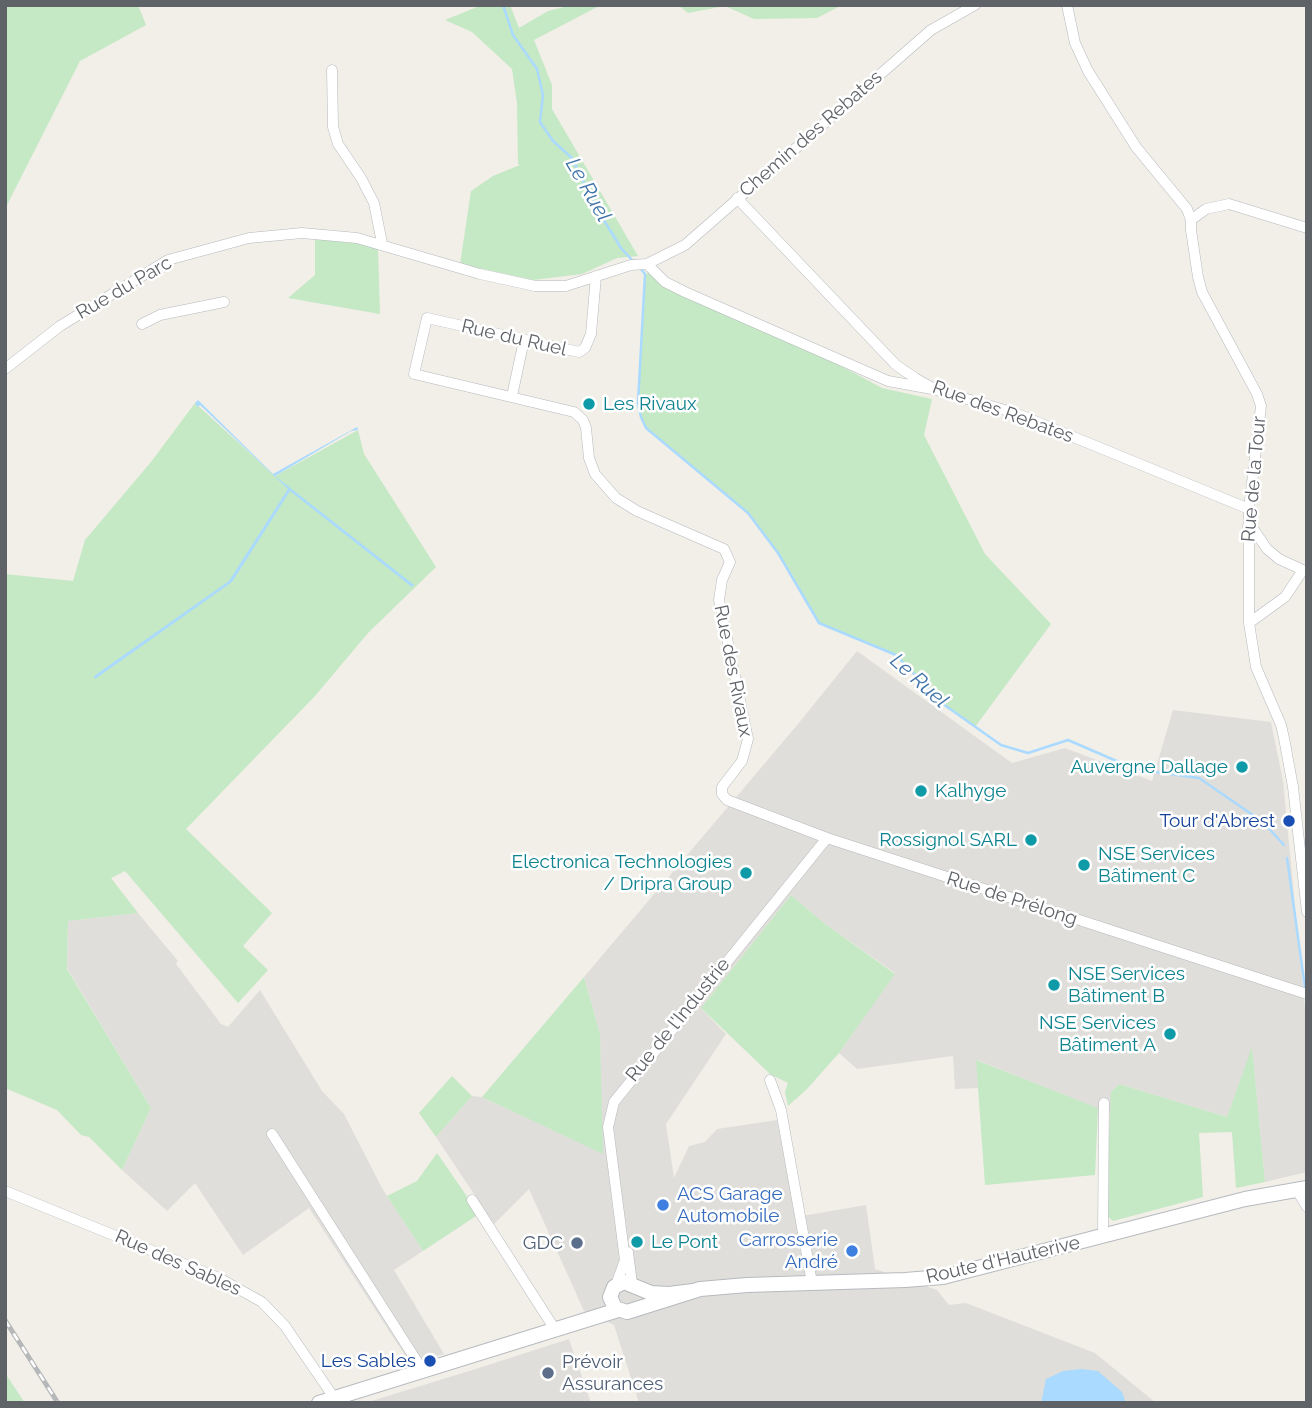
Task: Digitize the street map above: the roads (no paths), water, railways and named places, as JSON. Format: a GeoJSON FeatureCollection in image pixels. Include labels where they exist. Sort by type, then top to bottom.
{"type":"FeatureCollection","features":[{"type":"Feature","properties":{"kind":"main road","name":"Route d'Hauterive"},"geometry":{"type":"LineString","coordinates":[[635,1285],[660,1294],[733,1286],[943,1277],[1245,1199],[1301,1189]]}},
{"type":"Feature","properties":{"kind":"main road"},"geometry":{"type":"LineString","coordinates":[[319,1403],[336,1401],[423,1371],[561,1329],[618,1311],[627,1312],[635,1309],[640,1296],[635,1285],[624,1282],[600,1306],[561,1329]]}},
{"type":"Feature","properties":{"kind":"main road"},"geometry":{"type":"LineString","coordinates":[[613,1291],[612,1305],[618,1311]]}},
{"type":"Feature","properties":{"kind":"main road","name":"Route d'Hauterive"},"geometry":{"type":"LineString","coordinates":[[635,1309],[693,1291]]}},
{"type":"Feature","properties":{"kind":"street","name":"Chemin des Rebates"},"geometry":{"type":"LineString","coordinates":[[382,243],[480,274],[535,286],[566,286],[631,265],[647,264],[685,245],[931,30],[975,5]]}},
{"type":"Feature","properties":{"kind":"street","name":"Rue de la Tour"},"geometry":{"type":"LineString","coordinates":[[1067,5],[1075,43],[1088,71],[1136,148],[1187,209],[1202,292],[1261,406],[1248,526],[1249,623],[1256,667],[1284,737],[1293,787],[1307,912]]}},
{"type":"Feature","properties":{"kind":"street"},"geometry":{"type":"LineString","coordinates":[[331,70],[333,127],[338,144],[374,203],[382,243]]}},
{"type":"Feature","properties":{"kind":"street","name":"Rue des Rebates"},"geometry":{"type":"LineString","coordinates":[[737,198],[896,365],[936,390],[1015,413],[1249,509]]}},
{"type":"Feature","properties":{"kind":"street"},"geometry":{"type":"LineString","coordinates":[[1191,220],[1206,209],[1229,204],[1307,228]]}},
{"type":"Feature","properties":{"kind":"street","name":"Rue du Parc"},"geometry":{"type":"LineString","coordinates":[[5,369],[60,326],[168,260],[249,238],[302,233],[357,237],[382,243]]}},
{"type":"Feature","properties":{"kind":"street"},"geometry":{"type":"LineString","coordinates":[[647,264],[665,282],[685,292],[888,381],[936,390]]}},
{"type":"Feature","properties":{"kind":"street","name":"Rue du Ruel"},"geometry":{"type":"LineString","coordinates":[[414,374],[426,318],[574,352],[585,348],[591,334],[596,276]]}},
{"type":"Feature","properties":{"kind":"street"},"geometry":{"type":"LineString","coordinates":[[142,324],[160,315],[224,302]]}},
{"type":"Feature","properties":{"kind":"street"},"geometry":{"type":"LineString","coordinates":[[512,396],[524,340]]}},
{"type":"Feature","properties":{"kind":"street","name":"Rue des Rivaux"},"geometry":{"type":"LineString","coordinates":[[414,374],[574,412],[579,415],[586,428],[589,458],[595,474],[607,490],[637,511],[721,547],[729,555],[730,562],[722,580],[719,600],[748,739],[742,761],[722,787],[722,794]]}},
{"type":"Feature","properties":{"kind":"street"},"geometry":{"type":"LineString","coordinates":[[1248,526],[1252,527],[1267,550],[1279,559],[1305,570],[1285,597],[1249,623]]}},
{"type":"Feature","properties":{"kind":"street","name":"Rue de Prélong"},"geometry":{"type":"LineString","coordinates":[[722,794],[727,800],[827,838],[1307,994]]}},
{"type":"Feature","properties":{"kind":"street","name":"Rue de l'Industrie"},"geometry":{"type":"LineString","coordinates":[[613,1291],[625,1260],[608,1127],[614,1102],[827,838]]}},
{"type":"Feature","properties":{"kind":"street"},"geometry":{"type":"LineString","coordinates":[[769,1080],[781,1110],[812,1283]]}},
{"type":"Feature","properties":{"kind":"street"},"geometry":{"type":"LineString","coordinates":[[1103,1236],[1104,1103]]}},
{"type":"Feature","properties":{"kind":"street"},"geometry":{"type":"LineString","coordinates":[[272,1134],[423,1371]]}},
{"type":"Feature","properties":{"kind":"street"},"geometry":{"type":"LineString","coordinates":[[1301,1189],[1307,1207]]}},
{"type":"Feature","properties":{"kind":"street","name":"Rue des Sables"},"geometry":{"type":"LineString","coordinates":[[5,1191],[219,1278],[246,1292],[276,1315],[336,1401]]}},
{"type":"Feature","properties":{"kind":"street"},"geometry":{"type":"LineString","coordinates":[[472,1200],[561,1329]]}},
{"type":"Feature","properties":{"kind":"street","name":"Rue de l'Industrie"},"geometry":{"type":"LineString","coordinates":[[622,1231],[635,1285]]}},
{"type":"Feature","properties":{"kind":"street"},"geometry":{"type":"LineString","coordinates":[[319,1377],[319,1403]]}},
{"type":"Feature","properties":{"kind":"water"},"geometry":{"type":"Polygon","coordinates":[[[198,400],[273,474],[357,427],[358,430],[351,431],[275,476],[414,585],[412,587],[290,491],[232,582],[95,679],[94,676],[229,581],[288,489],[200,405],[198,407],[195,403],[198,400]]]}},
{"type":"Feature","properties":{"kind":"water"},"geometry":{"type":"Polygon","coordinates":[[[1063,1371],[1098,1371],[1122,1392],[1126,1403],[1041,1403],[1046,1379],[1063,1371]]]}},
{"type":"Feature","properties":{"kind":"waterway","name":"Le Ruel"},"geometry":{"type":"LineString","coordinates":[[503,5],[513,35],[537,69],[543,95],[540,122],[553,141],[572,158],[594,204],[621,248],[633,261]]}},
{"type":"Feature","properties":{"kind":"waterway","name":"Le Ruel"},"geometry":{"type":"LineString","coordinates":[[639,267],[645,274],[638,403],[646,428],[748,513],[778,553],[819,623],[896,655],[943,704],[1001,745],[1028,753],[1068,740],[1135,769],[1199,778],[1263,822],[1284,845]]}},
{"type":"Feature","properties":{"kind":"waterway","name":"Le Ruel"},"geometry":{"type":"LineString","coordinates":[[1287,858],[1305,988]]}},
{"type":"Feature","properties":{"kind":"railway"},"geometry":{"type":"LineString","coordinates":[[5,1320],[58,1403]]}},
{"type":"Feature","properties":{"kind":"place","name":"Les Rivaux"},"geometry":{"type":"Point","coordinates":[589,404]}},
{"type":"Feature","properties":{"kind":"place","name":"Auvergne Dallage"},"geometry":{"type":"Point","coordinates":[1242,767]}},
{"type":"Feature","properties":{"kind":"place","name":"Kalhyge"},"geometry":{"type":"Point","coordinates":[921,791]}},
{"type":"Feature","properties":{"kind":"place","name":"Tour d'Abrest"},"geometry":{"type":"Point","coordinates":[1289,821]}},
{"type":"Feature","properties":{"kind":"place","name":"Rossignol SARL"},"geometry":{"type":"Point","coordinates":[1031,840]}},
{"type":"Feature","properties":{"kind":"place","name":"NSE Services Bâtiment C"},"geometry":{"type":"Point","coordinates":[1084,865]}},
{"type":"Feature","properties":{"kind":"place","name":"Electronica Technologies / Dripra Group"},"geometry":{"type":"Point","coordinates":[746,873]}},
{"type":"Feature","properties":{"kind":"place","name":"NSE Services Bâtiment B"},"geometry":{"type":"Point","coordinates":[1054,985]}},
{"type":"Feature","properties":{"kind":"place","name":"NSE Services Bâtiment A"},"geometry":{"type":"Point","coordinates":[1170,1034]}},
{"type":"Feature","properties":{"kind":"place","name":"ACS Garage Automobile"},"geometry":{"type":"Point","coordinates":[663,1205]}},
{"type":"Feature","properties":{"kind":"place","name":"Le Pont"},"geometry":{"type":"Point","coordinates":[637,1242]}},
{"type":"Feature","properties":{"kind":"place","name":"GDC"},"geometry":{"type":"Point","coordinates":[577,1243]}},
{"type":"Feature","properties":{"kind":"place","name":"Carrosserie André"},"geometry":{"type":"Point","coordinates":[852,1251]}},
{"type":"Feature","properties":{"kind":"place","name":"Les Sables"},"geometry":{"type":"Point","coordinates":[430,1361]}},
{"type":"Feature","properties":{"kind":"place","name":"Prévoir Assurances"},"geometry":{"type":"Point","coordinates":[548,1373]}}]}
